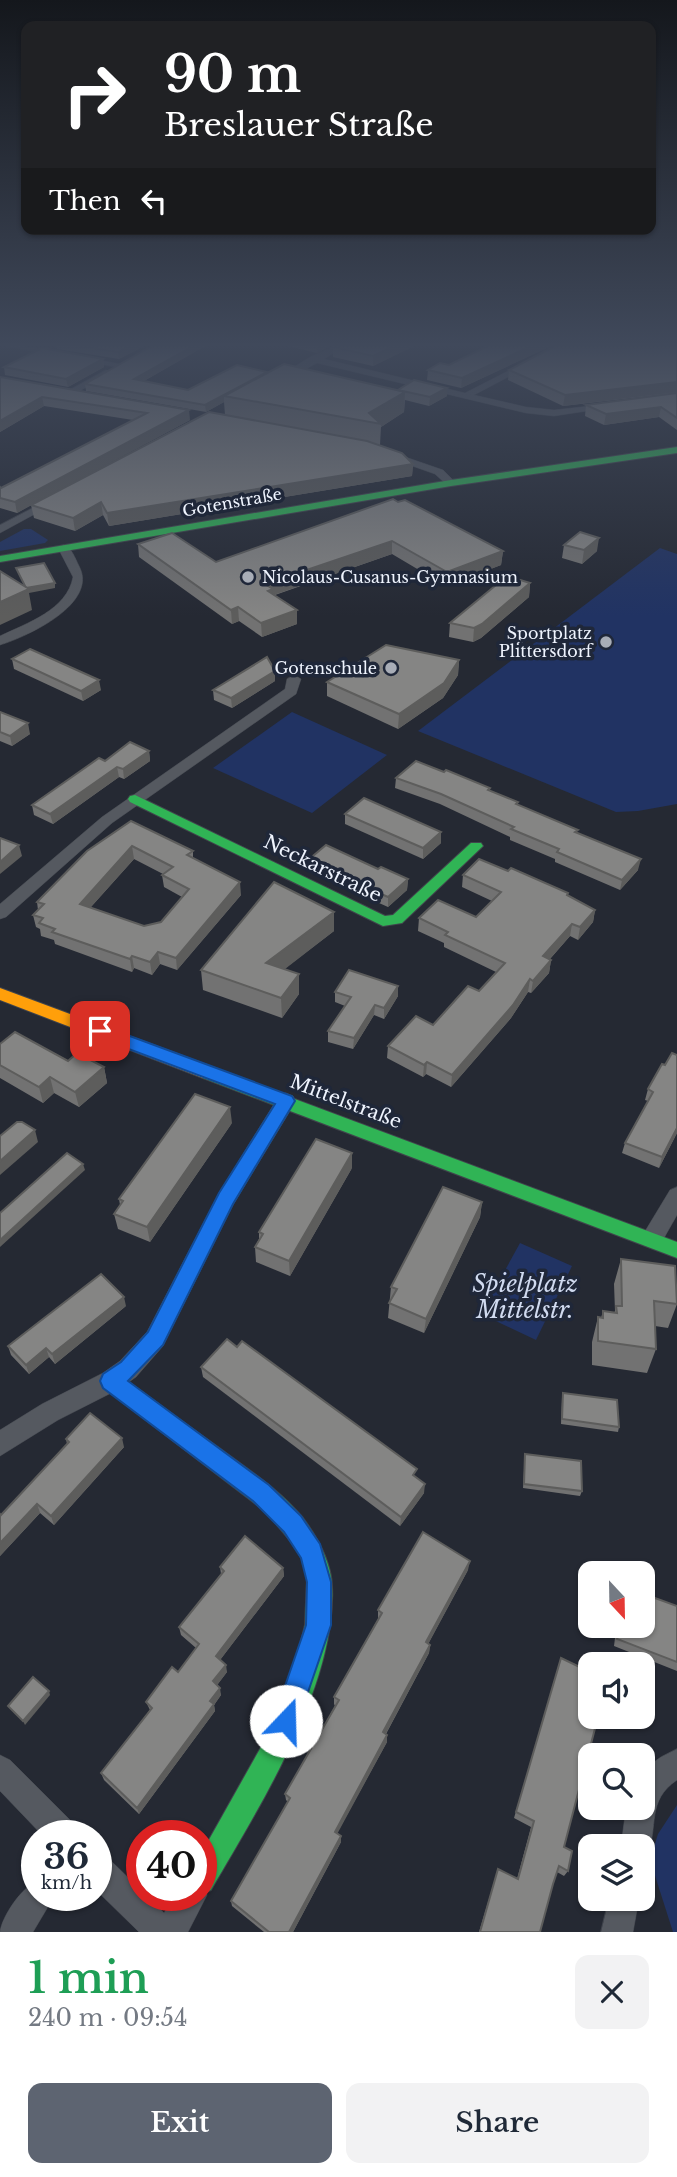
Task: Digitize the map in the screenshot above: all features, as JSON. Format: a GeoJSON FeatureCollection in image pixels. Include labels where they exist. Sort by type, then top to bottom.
{"type":"FeatureCollection","features":[{"type":"Feature","properties":{"kind":"street","name":"Gotenstraße"},"geometry":{"type":"LineString","coordinates":[[0,559],[451,483],[677,450]]}},
{"type":"Feature","properties":{"kind":"street"},"geometry":{"type":"LineString","coordinates":[[380,452],[439,471],[451,483]]}},
{"type":"Feature","properties":{"kind":"street"},"geometry":{"type":"LineString","coordinates":[[3,526],[67,494]]}},
{"type":"Feature","properties":{"kind":"street"},"geometry":{"type":"LineString","coordinates":[[0,641],[61,608],[75,594],[79,577],[64,548]]}},
{"type":"Feature","properties":{"kind":"street"},"geometry":{"type":"LineString","coordinates":[[0,913],[65,854],[135,799],[291,691],[294,679]]}},
{"type":"Feature","properties":{"kind":"street","name":"Neckarstraße"},"geometry":{"type":"LineString","coordinates":[[135,799],[383,921],[397,919],[476,846]]}},
{"type":"Feature","properties":{"kind":"street","name":"Mittelstraße"},"geometry":{"type":"LineString","coordinates":[[0,994],[677,1250]]}},
{"type":"Feature","properties":{"kind":"street"},"geometry":{"type":"LineString","coordinates":[[0,1444],[50,1412],[111,1381],[128,1369],[155,1339],[226,1199],[286,1101]]}},
{"type":"Feature","properties":{"kind":"street"},"geometry":{"type":"LineString","coordinates":[[652,1239],[677,1196]]}},
{"type":"Feature","properties":{"kind":"street"},"geometry":{"type":"LineString","coordinates":[[111,1381],[261,1493],[292,1524],[312,1553],[317,1567],[318,1625],[300,1684],[278,1739],[217,1853]]}},
{"type":"Feature","properties":{"kind":"street"},"geometry":{"type":"LineString","coordinates":[[655,1778],[677,1764]]}},
{"type":"Feature","properties":{"kind":"street"},"geometry":{"type":"LineString","coordinates":[[0,1770],[48,1820]]}},
{"type":"Feature","properties":{"kind":"street"},"geometry":{"type":"LineString","coordinates":[[112,1884],[161,1932]]}},
{"type":"Feature","properties":{"kind":"street"},"geometry":{"type":"LineString","coordinates":[[14,1932],[29,1911]]}},
{"type":"Feature","properties":{"kind":"street"},"geometry":{"type":"LineString","coordinates":[[171,1932],[183,1911]]}},
{"type":"Feature","properties":{"kind":"street"},"geometry":{"type":"LineString","coordinates":[[617,1932],[621,1911]]}},
{"type":"Feature","properties":{"kind":"green space"},"geometry":{"type":"Polygon","coordinates":[[[24,529],[31,529],[48,540],[45,543],[0,551],[0,542],[24,529]]]}},
{"type":"Feature","properties":{"kind":"green space","name":"Sportplatz Plittersdorf"},"geometry":{"type":"Polygon","coordinates":[[[660,548],[677,554],[677,804],[616,812],[418,731],[660,548]]]}},
{"type":"Feature","properties":{"kind":"green space"},"geometry":{"type":"Polygon","coordinates":[[[292,712],[387,755],[312,813],[213,768],[292,712]]]}},
{"type":"Feature","properties":{"kind":"green space","name":"Spielplatz Mittelstr."},"geometry":{"type":"Polygon","coordinates":[[[520,1243],[572,1266],[536,1340],[481,1314],[520,1243]]]}},
{"type":"Feature","properties":{"kind":"green space"},"geometry":{"type":"Polygon","coordinates":[[[677,1805],[677,1932],[673,1932],[655,1876],[655,1844],[658,1834],[677,1805]]]}},
{"type":"Feature","properties":{"kind":"building"},"geometry":{"type":"Polygon","coordinates":[[[102,436],[140,436],[15,502],[0,498],[1,488],[102,436]]]}},
{"type":"Feature","properties":{"kind":"building"},"geometry":{"type":"Polygon","coordinates":[[[163,436],[341,436],[367,441],[402,453],[413,464],[107,513],[101,502],[73,518],[31,505],[163,436]]]}},
{"type":"Feature","properties":{"kind":"building"},"geometry":{"type":"Polygon","coordinates":[[[393,499],[398,502],[405,500],[503,551],[447,572],[392,541],[265,584],[273,589],[268,591],[297,610],[261,623],[238,607],[231,610],[138,544],[172,533],[216,562],[393,499]]]}},
{"type":"Feature","properties":{"kind":"building"},"geometry":{"type":"Polygon","coordinates":[[[580,532],[599,538],[584,550],[564,545],[580,532]]]}},
{"type":"Feature","properties":{"kind":"building"},"geometry":{"type":"Polygon","coordinates":[[[44,563],[55,583],[26,588],[16,568],[44,563]]]}},
{"type":"Feature","properties":{"kind":"building"},"geometry":{"type":"Polygon","coordinates":[[[0,571],[29,589],[0,602],[0,571]]]}},
{"type":"Feature","properties":{"kind":"building"},"geometry":{"type":"Polygon","coordinates":[[[507,576],[530,583],[474,628],[450,623],[507,576]]]}},
{"type":"Feature","properties":{"kind":"building"},"geometry":{"type":"Polygon","coordinates":[[[386,645],[459,660],[444,683],[399,714],[327,682],[386,645]]]}},
{"type":"Feature","properties":{"kind":"building"},"geometry":{"type":"Polygon","coordinates":[[[30,649],[99,680],[81,691],[12,659],[30,649]]]}},
{"type":"Feature","properties":{"kind":"building"},"geometry":{"type":"Polygon","coordinates":[[[267,657],[275,671],[231,698],[213,690],[267,657]]]}},
{"type":"Feature","properties":{"kind":"building"},"geometry":{"type":"Polygon","coordinates":[[[0,712],[28,723],[10,736],[0,732],[0,712]]]}},
{"type":"Feature","properties":{"kind":"building"},"geometry":{"type":"Polygon","coordinates":[[[130,742],[149,751],[123,769],[117,767],[50,814],[32,805],[99,758],[105,761],[130,742]]]}},
{"type":"Feature","properties":{"kind":"building"},"geometry":{"type":"Polygon","coordinates":[[[416,761],[490,788],[488,790],[518,802],[516,804],[578,830],[575,832],[641,859],[622,880],[557,852],[559,849],[511,829],[514,827],[441,794],[396,778],[416,761]]]}},
{"type":"Feature","properties":{"kind":"building"},"geometry":{"type":"Polygon","coordinates":[[[364,798],[441,832],[423,848],[345,814],[364,798]]]}},
{"type":"Feature","properties":{"kind":"building"},"geometry":{"type":"Polygon","coordinates":[[[131,821],[193,851],[187,855],[240,882],[176,958],[158,952],[150,962],[132,956],[130,959],[52,932],[55,929],[39,923],[43,918],[33,915],[44,904],[37,902],[87,851],[131,821]],[[132,846],[80,904],[144,926],[161,922],[189,889],[162,875],[173,867],[132,846]]]}},
{"type":"Feature","properties":{"kind":"building"},"geometry":{"type":"Polygon","coordinates":[[[0,838],[19,845],[0,862],[0,838]]]}},
{"type":"Feature","properties":{"kind":"building"},"geometry":{"type":"Polygon","coordinates":[[[326,845],[378,869],[381,867],[408,879],[388,897],[307,861],[326,845]]]}},
{"type":"Feature","properties":{"kind":"building"},"geometry":{"type":"Polygon","coordinates":[[[479,859],[508,871],[511,868],[568,893],[567,895],[595,910],[580,927],[572,924],[543,956],[551,960],[533,981],[530,979],[513,1005],[452,1075],[427,1062],[424,1065],[388,1046],[416,1016],[433,1025],[468,986],[479,991],[505,963],[445,935],[448,932],[419,918],[438,900],[476,917],[501,892],[463,875],[479,859]]]}},
{"type":"Feature","properties":{"kind":"building"},"geometry":{"type":"Polygon","coordinates":[[[274,882],[334,912],[266,963],[299,974],[281,998],[201,970],[274,882]]]}},
{"type":"Feature","properties":{"kind":"building"},"geometry":{"type":"Polygon","coordinates":[[[349,970],[398,986],[384,1008],[375,1005],[354,1038],[328,1031],[351,997],[335,992],[349,970]]]}},
{"type":"Feature","properties":{"kind":"building"},"geometry":{"type":"Polygon","coordinates":[[[15,1032],[68,1061],[77,1053],[104,1067],[75,1092],[50,1077],[39,1087],[0,1065],[0,1044],[15,1032]]]}},
{"type":"Feature","properties":{"kind":"building"},"geometry":{"type":"Polygon","coordinates":[[[672,1053],[677,1055],[677,1128],[662,1157],[625,1143],[653,1092],[648,1089],[662,1064],[665,1065],[672,1053]]]}},
{"type":"Feature","properties":{"kind":"building"},"geometry":{"type":"Polygon","coordinates":[[[195,1094],[230,1107],[147,1227],[114,1214],[123,1201],[119,1199],[195,1094]]]}},
{"type":"Feature","properties":{"kind":"building"},"geometry":{"type":"Polygon","coordinates":[[[17,1122],[35,1130],[0,1161],[0,1136],[17,1122]]]}},
{"type":"Feature","properties":{"kind":"building"},"geometry":{"type":"Polygon","coordinates":[[[316,1139],[352,1153],[289,1261],[255,1247],[263,1234],[259,1232],[316,1139]]]}},
{"type":"Feature","properties":{"kind":"building"},"geometry":{"type":"Polygon","coordinates":[[[67,1153],[83,1164],[0,1240],[0,1213],[67,1153]]]}},
{"type":"Feature","properties":{"kind":"building"},"geometry":{"type":"Polygon","coordinates":[[[443,1187],[482,1202],[426,1319],[389,1303],[397,1289],[391,1287],[443,1187]]]}},
{"type":"Feature","properties":{"kind":"building"},"geometry":{"type":"Polygon","coordinates":[[[621,1259],[675,1266],[677,1304],[654,1301],[656,1349],[598,1341],[598,1317],[603,1318],[603,1311],[617,1313],[616,1306],[622,1306],[621,1259]]]}},
{"type":"Feature","properties":{"kind":"building"},"geometry":{"type":"Polygon","coordinates":[[[101,1274],[124,1297],[52,1354],[46,1348],[26,1365],[8,1346],[101,1274]]]}},
{"type":"Feature","properties":{"kind":"building"},"geometry":{"type":"Polygon","coordinates":[[[227,1339],[237,1347],[242,1341],[417,1469],[413,1475],[425,1484],[401,1517],[201,1367],[227,1339]]]}},
{"type":"Feature","properties":{"kind":"building"},"geometry":{"type":"Polygon","coordinates":[[[563,1393],[617,1400],[619,1427],[562,1419],[563,1393]]]}},
{"type":"Feature","properties":{"kind":"building"},"geometry":{"type":"Polygon","coordinates":[[[90,1413],[122,1438],[51,1516],[37,1504],[0,1543],[0,1514],[69,1442],[66,1439],[90,1413]]]}},
{"type":"Feature","properties":{"kind":"building"},"geometry":{"type":"Polygon","coordinates":[[[525,1454],[581,1461],[582,1491],[524,1484],[525,1454]]]}},
{"type":"Feature","properties":{"kind":"building"},"geometry":{"type":"Polygon","coordinates":[[[423,1532],[470,1561],[426,1642],[430,1645],[383,1732],[387,1735],[335,1832],[341,1836],[289,1932],[269,1932],[231,1901],[290,1798],[285,1794],[339,1700],[334,1697],[382,1613],[378,1610],[423,1532]]]}},
{"type":"Feature","properties":{"kind":"building"},"geometry":{"type":"Polygon","coordinates":[[[245,1536],[283,1568],[216,1656],[226,1665],[213,1681],[220,1688],[210,1701],[214,1704],[137,1808],[101,1773],[152,1708],[146,1702],[172,1667],[178,1672],[199,1644],[179,1627],[224,1571],[220,1567],[245,1536]]]}},
{"type":"Feature","properties":{"kind":"building"},"geometry":{"type":"Polygon","coordinates":[[[655,1598],[677,1606],[677,1662],[617,1639],[655,1638],[655,1598]]]}},
{"type":"Feature","properties":{"kind":"building"},"geometry":{"type":"Polygon","coordinates":[[[561,1658],[578,1666],[578,1729],[595,1729],[591,1743],[578,1743],[578,1793],[564,1847],[572,1851],[568,1871],[559,1866],[540,1932],[480,1932],[498,1869],[518,1879],[534,1821],[516,1812],[561,1658]]]}},
{"type":"Feature","properties":{"kind":"building"},"geometry":{"type":"Polygon","coordinates":[[[33,1677],[49,1691],[23,1721],[8,1706],[33,1677]]]}},
{"type":"Feature","properties":{"kind":"traffic: fast"},"geometry":{"type":"LineString","coordinates":[[0,559],[451,483],[677,450]]}},
{"type":"Feature","properties":{"kind":"traffic: fast"},"geometry":{"type":"LineString","coordinates":[[135,799],[383,921],[397,919],[476,846]]}},
{"type":"Feature","properties":{"kind":"traffic: fast"},"geometry":{"type":"LineString","coordinates":[[209,1073],[677,1250]]}},
{"type":"Feature","properties":{"kind":"traffic: fast"},"geometry":{"type":"LineString","coordinates":[[111,1381],[274,1504],[296,1528],[306,1544],[319,1579],[317,1625],[309,1662],[296,1701],[260,1778],[217,1853]]}},
{"type":"Feature","properties":{"kind":"traffic: slow"},"geometry":{"type":"LineString","coordinates":[[0,994],[209,1073]]}},
{"type":"Feature","properties":{"kind":"place","name":"Nicolaus-Cusanus-Gymnasium"},"geometry":{"type":"Point","coordinates":[248,577]}},
{"type":"Feature","properties":{"kind":"place","name":"Sportplatz Plittersdorf"},"geometry":{"type":"Point","coordinates":[606,642]}},
{"type":"Feature","properties":{"kind":"place","name":"Gotenschule"},"geometry":{"type":"Point","coordinates":[391,668]}},
{"type":"Feature","properties":{"kind":"route"},"geometry":{"type":"LineString","coordinates":[[100,1031],[286,1101],[226,1199],[155,1339],[128,1369],[111,1381],[261,1493],[292,1524],[312,1553],[319,1582],[318,1625],[286,1721]]}}]}
